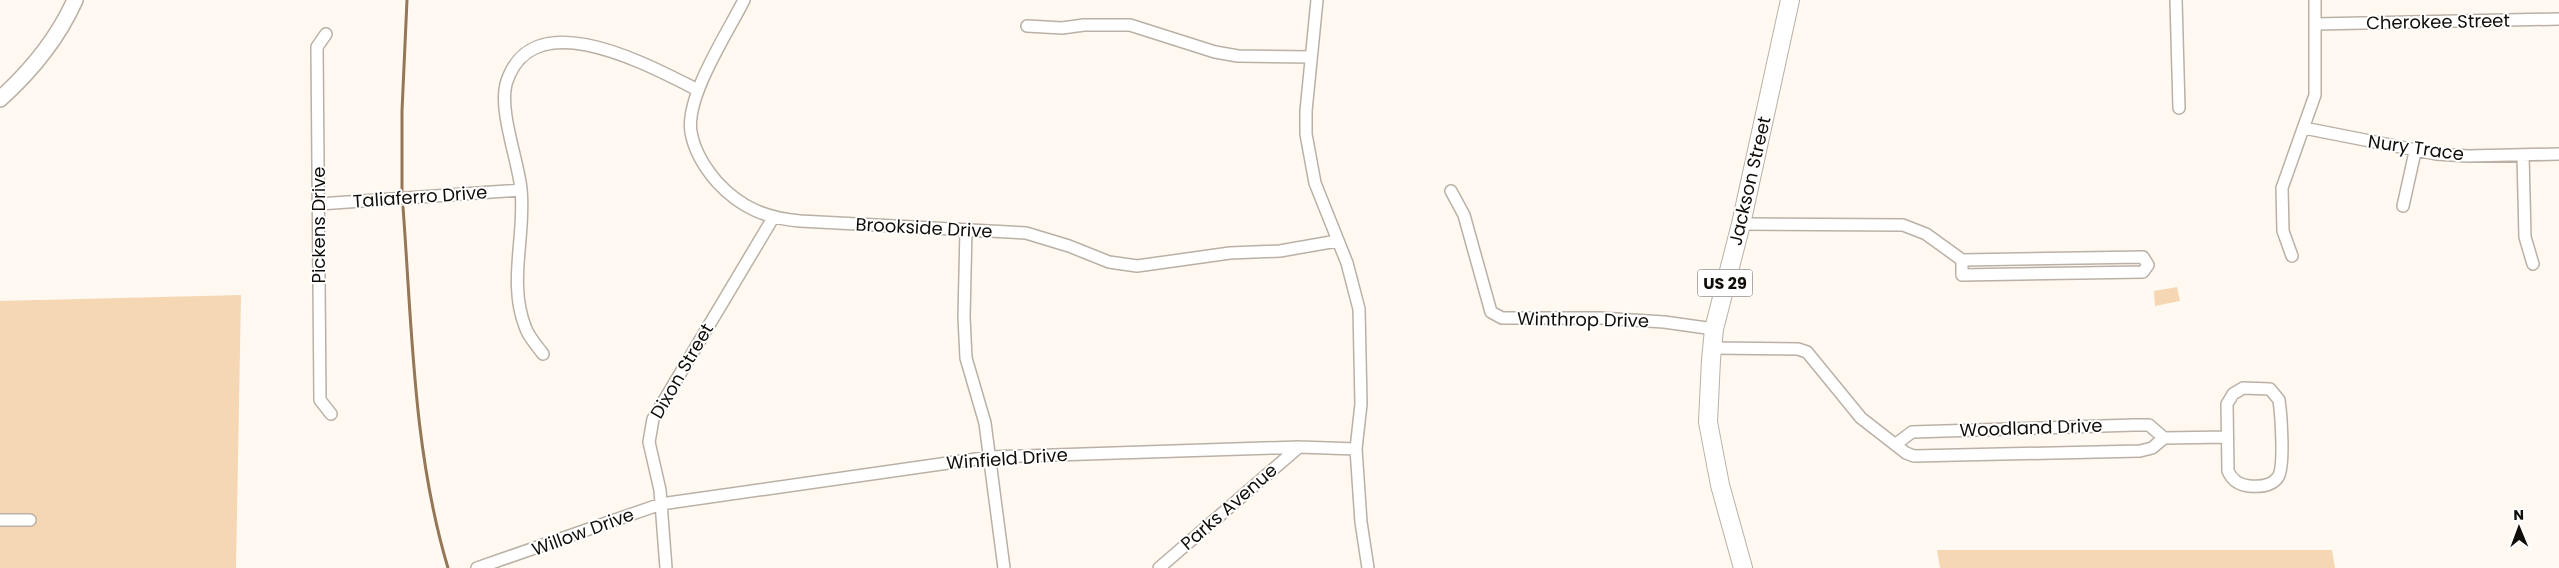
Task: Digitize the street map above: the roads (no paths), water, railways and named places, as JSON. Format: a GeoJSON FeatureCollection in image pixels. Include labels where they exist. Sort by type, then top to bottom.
{"type":"FeatureCollection","features":[{"type":"Feature","properties":{"kind":"main road","name":"Jackson Street"},"geometry":{"type":"LineString","coordinates":[[1743,568],[1720,485],[1708,422],[1712,348],[1714,329],[1741,224],[1790,0]]}},
{"type":"Feature","properties":{"kind":"street"},"geometry":{"type":"LineString","coordinates":[[0,100],[30,69],[61,26],[75,0]]}},
{"type":"Feature","properties":{"kind":"street","name":"Brookside Drive"},"geometry":{"type":"LineString","coordinates":[[744,0],[698,90],[690,130],[699,156],[729,195],[757,213],[773,218],[1026,233],[1069,246],[1108,262],[1137,266],[1230,253],[1280,251],[1337,241]]}},
{"type":"Feature","properties":{"kind":"street"},"geometry":{"type":"LineString","coordinates":[[1316,0],[1306,134],[1315,183],[1347,263],[1359,309],[1361,404],[1356,449],[1361,522],[1368,568]]}},
{"type":"Feature","properties":{"kind":"street"},"geometry":{"type":"LineString","coordinates":[[2176,0],[2179,108]]}},
{"type":"Feature","properties":{"kind":"street"},"geometry":{"type":"LineString","coordinates":[[2292,256],[2283,232],[2282,188],[2315,95],[2316,0]]}},
{"type":"Feature","properties":{"kind":"street","name":"Cherokee Street"},"geometry":{"type":"LineString","coordinates":[[2316,24],[2559,19]]}},
{"type":"Feature","properties":{"kind":"street"},"geometry":{"type":"LineString","coordinates":[[1027,26],[1062,28],[1084,25],[1130,25],[1215,52],[1238,56],[1311,57]]}},
{"type":"Feature","properties":{"kind":"street","name":"Pickens Drive"},"geometry":{"type":"LineString","coordinates":[[326,34],[316,47],[320,400],[331,414]]}},
{"type":"Feature","properties":{"kind":"street"},"geometry":{"type":"LineString","coordinates":[[543,354],[526,330],[516,288],[522,217],[521,190],[505,105],[506,85],[516,62],[532,46],[560,38],[587,41],[650,66],[698,90]]}},
{"type":"Feature","properties":{"kind":"street","name":"Nury Trace"},"geometry":{"type":"LineString","coordinates":[[2304,128],[2415,152],[2468,156],[2559,154]]}},
{"type":"Feature","properties":{"kind":"street"},"geometry":{"type":"LineString","coordinates":[[2403,206],[2415,152]]}},
{"type":"Feature","properties":{"kind":"street"},"geometry":{"type":"LineString","coordinates":[[2523,155],[2525,237],[2533,264]]}},
{"type":"Feature","properties":{"kind":"street","name":"Taliaferro Drive"},"geometry":{"type":"LineString","coordinates":[[319,204],[521,190]]}},
{"type":"Feature","properties":{"kind":"street","name":"Winthrop Drive"},"geometry":{"type":"LineString","coordinates":[[1452,190],[1464,215],[1491,312],[1502,318],[1608,318],[1714,329]]}},
{"type":"Feature","properties":{"kind":"street","name":"Dixon Street"},"geometry":{"type":"LineString","coordinates":[[666,568],[661,504],[649,442],[652,419],[773,218]]}},
{"type":"Feature","properties":{"kind":"street"},"geometry":{"type":"LineString","coordinates":[[1741,224],[1903,225],[1926,234],[1962,260],[2143,257],[2148,265],[2143,272],[1962,275],[1962,260]]}},
{"type":"Feature","properties":{"kind":"street"},"geometry":{"type":"LineString","coordinates":[[966,230],[964,317],[966,358],[985,423],[1004,568]]}},
{"type":"Feature","properties":{"kind":"street","name":"Woodland Drive"},"geometry":{"type":"LineString","coordinates":[[1712,348],[1798,349],[1807,352],[1861,418],[1906,452],[1921,456],[2140,451],[2152,448],[2164,438],[2149,426],[2134,425],[1912,432],[1896,444]]}},
{"type":"Feature","properties":{"kind":"street"},"geometry":{"type":"LineString","coordinates":[[2250,388],[2264,388],[2274,392],[2279,400],[2280,407],[2281,470],[2277,478],[2262,486],[2243,485],[2234,480],[2228,471],[2227,438],[2227,404],[2233,394],[2250,388]]}},
{"type":"Feature","properties":{"kind":"street"},"geometry":{"type":"LineString","coordinates":[[2164,438],[2227,438]]}},
{"type":"Feature","properties":{"kind":"street","name":"Winfield Drive"},"geometry":{"type":"LineString","coordinates":[[661,504],[990,457],[1299,447],[1356,449]]}},
{"type":"Feature","properties":{"kind":"street","name":"Parks Avenue"},"geometry":{"type":"LineString","coordinates":[[1159,568],[1299,447]]}},
{"type":"Feature","properties":{"kind":"street","name":"Willow Drive"},"geometry":{"type":"LineString","coordinates":[[477,568],[661,504]]}},
{"type":"Feature","properties":{"kind":"street"},"geometry":{"type":"LineString","coordinates":[[0,520],[30,520]]}},
{"type":"Feature","properties":{"kind":"waterway"},"geometry":{"type":"LineString","coordinates":[[402,191],[402,111],[407,0]]}},
{"type":"Feature","properties":{"kind":"waterway"},"geometry":{"type":"LineString","coordinates":[[403,207],[412,343],[421,434],[436,524],[448,568]]}}]}
